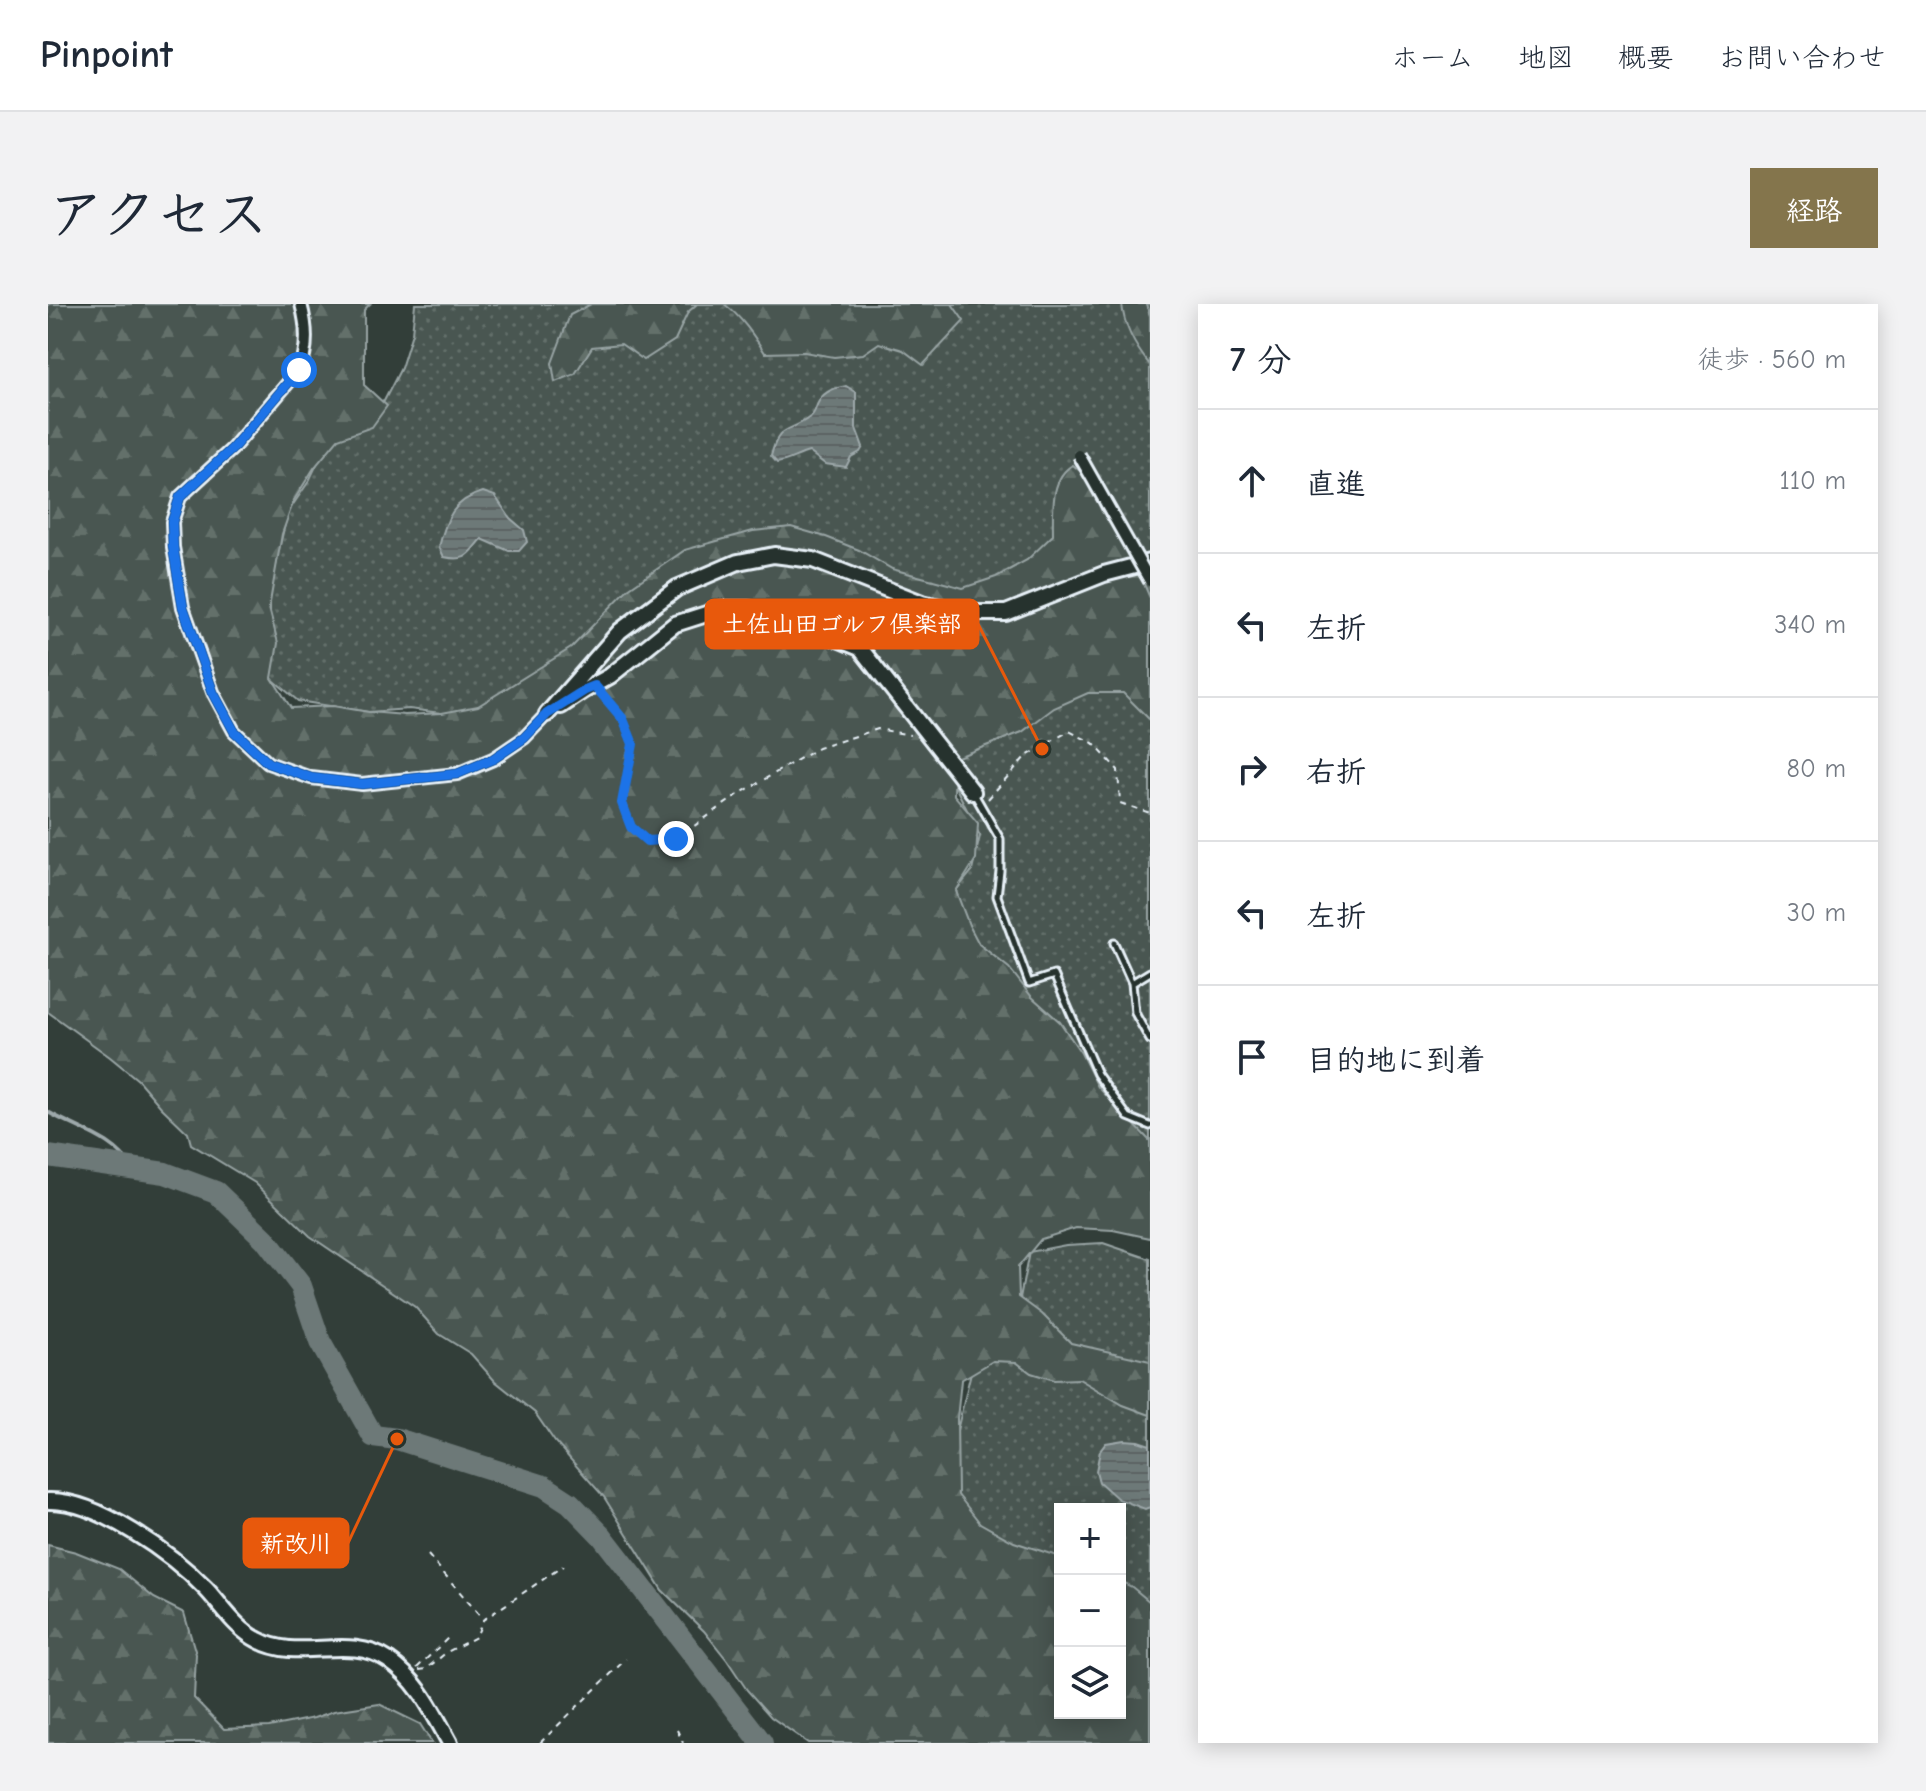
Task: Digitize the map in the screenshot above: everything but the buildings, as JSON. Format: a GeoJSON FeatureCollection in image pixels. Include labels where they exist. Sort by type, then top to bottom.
{"type":"FeatureCollection","features":[{"type":"Feature","properties":{"kind":"street"},"geometry":{"type":"LineString","coordinates":[[301,304],[307,340],[299,370],[232,449],[180,497],[172,522],[183,607],[213,692],[234,731],[268,763],[311,778],[362,784],[457,774],[493,759],[524,738],[620,631],[677,588],[738,562],[774,555],[813,560],[922,603],[965,613],[1006,613],[1104,574],[1150,562]]}},
{"type":"Feature","properties":{"kind":"street"},"geometry":{"type":"LineString","coordinates":[[1079,455],[1150,581]]}},
{"type":"Feature","properties":{"kind":"street"},"geometry":{"type":"LineString","coordinates":[[547,714],[610,676],[675,624],[722,609],[748,609],[804,620],[818,631],[860,648],[973,792]]}},
{"type":"Feature","properties":{"kind":"street"},"geometry":{"type":"LineString","coordinates":[[48,1501],[104,1515],[136,1535],[182,1567],[237,1625],[256,1640],[278,1649],[353,1648],[374,1652],[391,1662],[409,1677],[424,1697],[450,1743]]}},
{"type":"Feature","properties":{"kind":"lane"},"geometry":{"type":"LineString","coordinates":[[973,792],[1000,839],[997,896],[1029,983],[1054,975],[1097,1074],[1128,1117],[1150,1126]]}},
{"type":"Feature","properties":{"kind":"lane"},"geometry":{"type":"LineString","coordinates":[[1114,943],[1132,983],[1135,1013],[1150,1040]]}},
{"type":"Feature","properties":{"kind":"lane"},"geometry":{"type":"LineString","coordinates":[[1132,983],[1150,972]]}},
{"type":"Feature","properties":{"kind":"path"},"geometry":{"type":"LineString","coordinates":[[595,686],[623,719],[633,744],[622,803],[631,827],[647,841],[676,839],[739,794],[818,748],[878,729],[909,734],[919,740]]}},
{"type":"Feature","properties":{"kind":"path"},"geometry":{"type":"LineString","coordinates":[[988,799],[1025,757],[1069,731],[1093,743],[1118,770],[1120,803],[1150,813]]}},
{"type":"Feature","properties":{"kind":"path"},"geometry":{"type":"LineString","coordinates":[[428,1555],[483,1620]]}},
{"type":"Feature","properties":{"kind":"path"},"geometry":{"type":"LineString","coordinates":[[450,1636],[417,1669],[426,1669],[447,1652],[476,1637],[483,1620],[563,1566]]}},
{"type":"Feature","properties":{"kind":"path"},"geometry":{"type":"LineString","coordinates":[[540,1743],[626,1659]]}},
{"type":"Feature","properties":{"kind":"path"},"geometry":{"type":"LineString","coordinates":[[677,1730],[683,1743]]}},
{"type":"Feature","properties":{"kind":"green space"},"geometry":{"type":"Polygon","coordinates":[[[48,304],[370,304],[364,310],[364,385],[387,406],[372,427],[338,439],[314,468],[294,500],[282,534],[269,608],[278,643],[272,678],[291,708],[333,706],[405,715],[442,713],[478,706],[571,648],[628,589],[685,550],[753,531],[791,527],[859,550],[892,569],[963,588],[996,577],[1027,560],[1053,535],[1054,496],[1060,478],[1073,465],[1088,478],[1102,512],[1125,542],[1150,598],[1150,720],[1123,693],[1088,693],[1054,708],[1022,732],[955,758],[954,795],[978,823],[976,859],[956,891],[979,944],[1009,968],[1032,997],[1060,1022],[1081,1053],[1098,1087],[1150,1141],[1150,1238],[1113,1230],[1076,1228],[1041,1239],[1018,1267],[1019,1297],[1042,1314],[1071,1343],[1150,1361],[1150,1415],[1123,1405],[1079,1379],[1054,1380],[1031,1373],[1016,1362],[993,1361],[961,1380],[957,1419],[958,1495],[980,1523],[1014,1542],[1054,1555],[1054,1719],[1126,1719],[1126,1584],[1150,1602],[1150,1743],[808,1743],[771,1717],[704,1631],[662,1590],[604,1497],[555,1442],[535,1413],[495,1381],[471,1354],[439,1334],[415,1307],[310,1236],[255,1183],[191,1144],[188,1133],[138,1080],[48,1012],[48,304]]]}},
{"type":"Feature","properties":{"kind":"green space"},"geometry":{"type":"Polygon","coordinates":[[[415,304],[1150,304],[1150,1158],[951,911],[957,889],[972,871],[980,836],[946,768],[519,702],[449,714],[409,709],[368,712],[298,701],[270,677],[270,586],[288,512],[309,481],[325,447],[384,401],[401,368],[412,333],[415,304]]]}},
{"type":"Feature","properties":{"kind":"green space"},"geometry":{"type":"Polygon","coordinates":[[[591,304],[697,304],[688,312],[675,340],[644,360],[621,344],[592,347],[575,374],[555,382],[552,363],[570,315],[591,304]]]}},
{"type":"Feature","properties":{"kind":"green space"},"geometry":{"type":"Polygon","coordinates":[[[724,304],[952,304],[964,321],[923,365],[903,350],[879,343],[863,354],[834,357],[804,352],[765,353],[742,320],[724,304]]]}},
{"type":"Feature","properties":{"kind":"green space"},"geometry":{"type":"Polygon","coordinates":[[[1122,304],[1146,304],[1150,316],[1150,365],[1132,337],[1122,304]]]}},
{"type":"Feature","properties":{"kind":"green space"},"geometry":{"type":"Polygon","coordinates":[[[1103,1243],[1150,1259],[1150,1614],[1126,1599],[1126,1503],[1054,1503],[1054,1556],[1016,1547],[954,1510],[955,1439],[972,1368],[1020,1298],[1029,1252],[1066,1245],[1103,1243]]]}},
{"type":"Feature","properties":{"kind":"green space"},"geometry":{"type":"Polygon","coordinates":[[[48,1545],[119,1569],[154,1598],[184,1613],[196,1654],[194,1698],[224,1729],[269,1727],[379,1704],[420,1724],[432,1743],[48,1743],[48,1545]]]}},
{"type":"Feature","properties":{"kind":"shaded area"},"geometry":{"type":"Polygon","coordinates":[[[846,386],[856,392],[856,428],[863,447],[860,452],[851,457],[846,467],[825,464],[809,452],[777,463],[771,456],[777,438],[812,415],[821,397],[846,386]]]}},
{"type":"Feature","properties":{"kind":"shaded area"},"geometry":{"type":"Polygon","coordinates":[[[483,492],[495,496],[510,518],[524,530],[527,542],[519,551],[509,551],[482,539],[462,558],[444,557],[439,547],[452,512],[464,500],[483,492]]]}},
{"type":"Feature","properties":{"kind":"shaded area"},"geometry":{"type":"Polygon","coordinates":[[[1124,1440],[1150,1445],[1150,1507],[1145,1509],[1118,1499],[1099,1482],[1096,1471],[1100,1451],[1106,1443],[1124,1440]]]}},
{"type":"Feature","properties":{"kind":"waterway"},"geometry":{"type":"LineString","coordinates":[[48,1112],[106,1142],[132,1168]]}},
{"type":"Feature","properties":{"kind":"waterway"},"geometry":{"type":"LineString","coordinates":[[48,1156],[165,1173],[216,1192],[265,1239],[301,1286],[320,1342],[373,1436],[397,1439],[544,1486],[570,1503],[602,1536],[762,1743]]}},
{"type":"Feature","properties":{"kind":"place","name":"土佐山田ゴルフ倶楽部"},"geometry":{"type":"Point","coordinates":[1042,749]}},
{"type":"Feature","properties":{"kind":"place","name":"新改川"},"geometry":{"type":"Point","coordinates":[397,1439]}},
{"type":"Feature","properties":{"kind":"route"},"geometry":{"type":"LineString","coordinates":[[299,370],[232,449],[180,497],[172,522],[183,607],[213,692],[234,731],[268,763],[311,778],[362,784],[457,774],[493,759],[524,738],[547,714],[595,686],[623,719],[633,744],[622,803],[631,827],[647,841],[676,839]]}}]}
